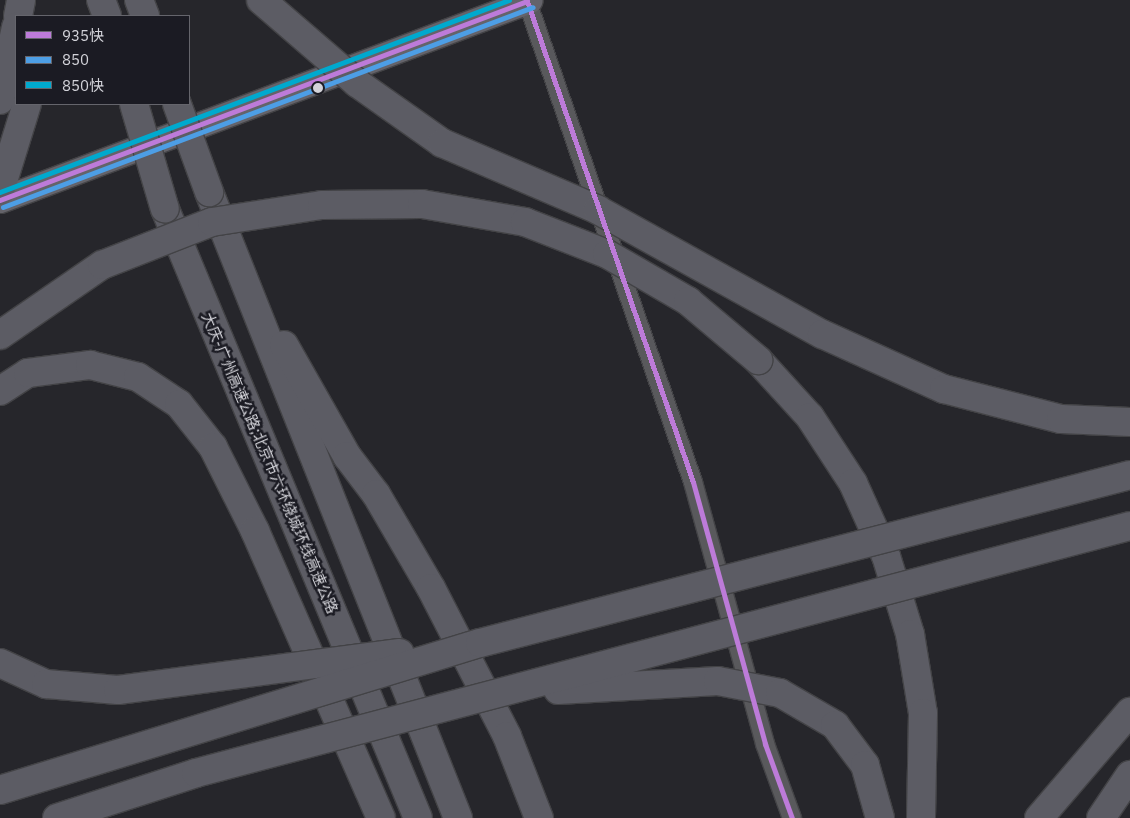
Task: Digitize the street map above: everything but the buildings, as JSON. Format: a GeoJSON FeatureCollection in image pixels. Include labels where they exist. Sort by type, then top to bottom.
{"type":"FeatureCollection","features":[{"type":"Feature","properties":{"kind":"highway"},"geometry":{"type":"LineString","coordinates":[[18,15],[21,0]]}},
{"type":"Feature","properties":{"kind":"highway"},"geometry":{"type":"LineString","coordinates":[[30,0],[31,15]]}},
{"type":"Feature","properties":{"kind":"highway"},"geometry":{"type":"LineString","coordinates":[[101,0],[107,15]]}},
{"type":"Feature","properties":{"kind":"highway"},"geometry":{"type":"LineString","coordinates":[[139,0],[145,15]]}},
{"type":"Feature","properties":{"kind":"highway"},"geometry":{"type":"LineString","coordinates":[[261,0],[357,83],[442,143],[598,210],[822,334],[944,389],[1061,419],[1130,422]]}},
{"type":"Feature","properties":{"kind":"highway"},"geometry":{"type":"LineString","coordinates":[[0,100],[15,32]]}},
{"type":"Feature","properties":{"kind":"highway"},"geometry":{"type":"LineString","coordinates":[[0,190],[26,105]]}},
{"type":"Feature","properties":{"kind":"highway","name":"大庆-广州高速公路;北京市六环绕城环线高速公路"},"geometry":{"type":"LineString","coordinates":[[134,105],[165,209],[418,818]]}},
{"type":"Feature","properties":{"kind":"highway"},"geometry":{"type":"LineString","coordinates":[[177,105],[232,251],[458,818]]}},
{"type":"Feature","properties":{"kind":"highway"},"geometry":{"type":"LineString","coordinates":[[0,335],[102,265],[212,222],[322,205],[422,204],[525,222],[607,254],[688,301],[758,360],[810,417],[854,483],[886,556],[910,634],[923,713],[921,818]]}},
{"type":"Feature","properties":{"kind":"highway"},"geometry":{"type":"LineString","coordinates":[[232,251],[347,456],[376,494],[431,588],[507,736],[539,818]]}},
{"type":"Feature","properties":{"kind":"highway"},"geometry":{"type":"LineString","coordinates":[[0,391],[28,373],[90,365],[138,377],[178,404],[213,447],[255,531],[380,818]]}},
{"type":"Feature","properties":{"kind":"highway"},"geometry":{"type":"LineString","coordinates":[[0,790],[480,642],[1130,475]]}},
{"type":"Feature","properties":{"kind":"highway"},"geometry":{"type":"LineString","coordinates":[[57,818],[196,773],[1130,526]]}},
{"type":"Feature","properties":{"kind":"highway"},"geometry":{"type":"LineString","coordinates":[[0,663],[46,684],[118,690],[480,642]]}},
{"type":"Feature","properties":{"kind":"highway"},"geometry":{"type":"LineString","coordinates":[[499,694],[718,681],[780,693],[835,725],[865,766],[880,818]]}},
{"type":"Feature","properties":{"kind":"highway"},"geometry":{"type":"LineString","coordinates":[[1039,818],[1130,712]]}},
{"type":"Feature","properties":{"kind":"highway"},"geometry":{"type":"LineString","coordinates":[[1101,818],[1130,775]]}},
{"type":"Feature","properties":{"kind":"main road"},"geometry":{"type":"LineString","coordinates":[[0,200],[529,1]]}},
{"type":"Feature","properties":{"kind":"street"},"geometry":{"type":"LineString","coordinates":[[529,1],[693,482],[765,744],[792,818]]}},
{"type":"Feature","properties":{"kind":"transit line","name":"850快"},"geometry":{"type":"LineString","coordinates":[[0,192],[509,0]]}},
{"type":"Feature","properties":{"kind":"transit line","name":"935快"},"geometry":{"type":"LineString","coordinates":[[527,1],[693,482],[765,744],[792,818]]}},
{"type":"Feature","properties":{"kind":"transit line","name":"935快"},"geometry":{"type":"LineString","coordinates":[[0,200],[527,1]]}},
{"type":"Feature","properties":{"kind":"transit line","name":"850"},"geometry":{"type":"LineString","coordinates":[[3,207],[533,7]]}}]}
